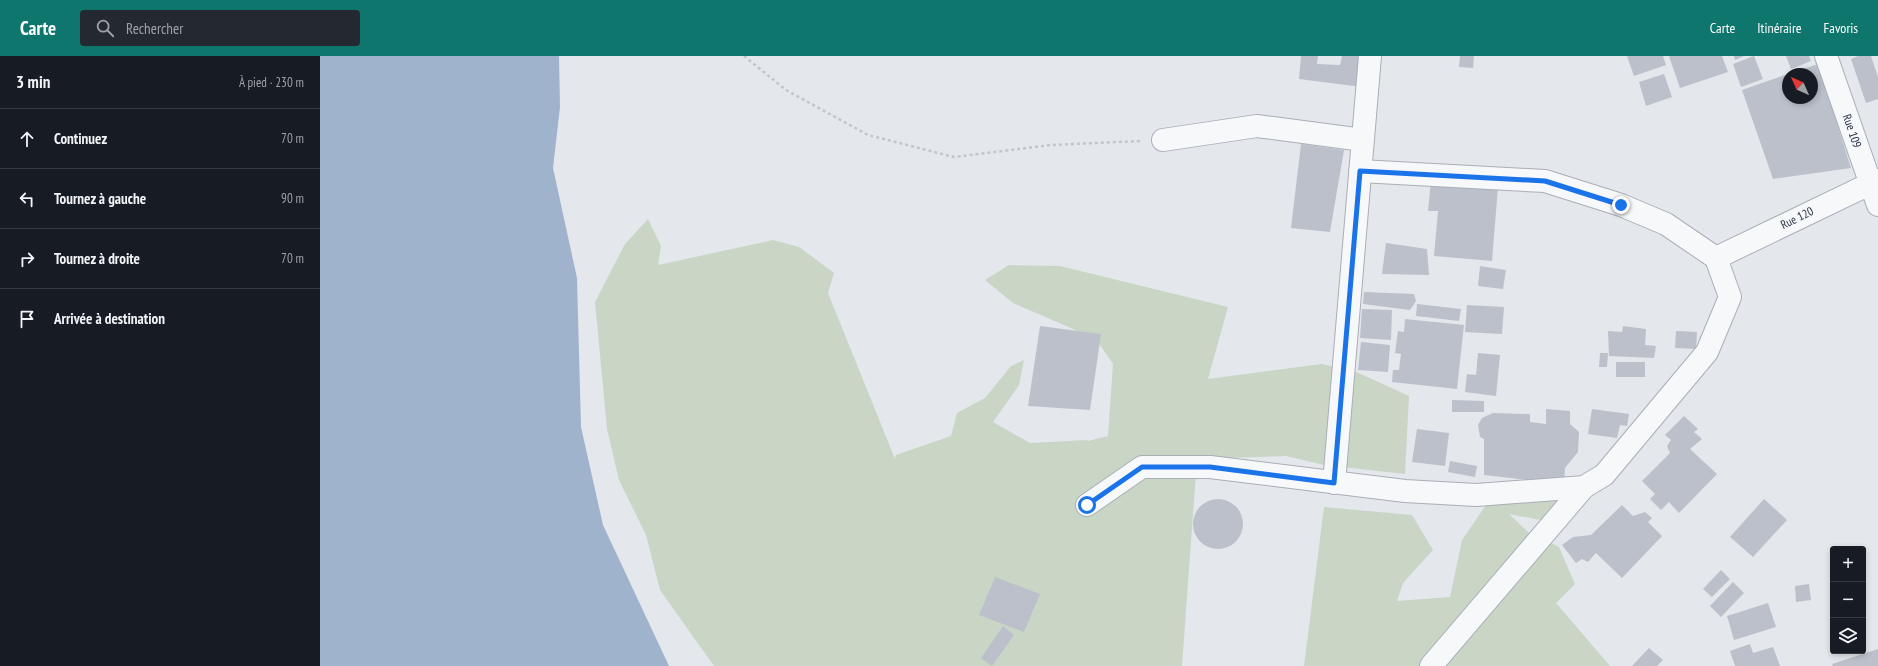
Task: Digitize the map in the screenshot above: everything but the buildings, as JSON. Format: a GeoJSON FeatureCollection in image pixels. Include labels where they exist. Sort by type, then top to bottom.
{"type":"FeatureCollection","features":[{"type":"Feature","properties":{"kind":"street"},"geometry":{"type":"LineString","coordinates":[[1334,483],[1370,56]]}},
{"type":"Feature","properties":{"kind":"street","name":"Rue 109"},"geometry":{"type":"LineString","coordinates":[[1826,56],[1874,181],[1878,206]]}},
{"type":"Feature","properties":{"kind":"street"},"geometry":{"type":"LineString","coordinates":[[1163,140],[1257,126],[1363,140]]}},
{"type":"Feature","properties":{"kind":"street"},"geometry":{"type":"LineString","coordinates":[[1360,171],[1545,181],[1621,205],[1666,224],[1716,258],[1730,297],[1707,352],[1604,475],[1584,487],[1431,666]]}},
{"type":"Feature","properties":{"kind":"street","name":"Rue 120"},"geometry":{"type":"LineString","coordinates":[[1716,258],[1874,181]]}},
{"type":"Feature","properties":{"kind":"street"},"geometry":{"type":"LineString","coordinates":[[1087,505],[1142,467],[1210,467],[1405,491],[1476,496],[1584,487]]}},
{"type":"Feature","properties":{"kind":"path"},"geometry":{"type":"LineString","coordinates":[[744,56],[786,90],[868,135],[954,157],[1051,145],[1163,140]]}},
{"type":"Feature","properties":{"kind":"green space"},"geometry":{"type":"Polygon","coordinates":[[[648,219],[661,246],[658,265],[773,240],[799,247],[834,273],[828,293],[895,459],[896,455],[951,436],[957,413],[985,398],[1011,366],[1024,360],[1019,385],[993,422],[1030,443],[1088,441],[1108,436],[1113,364],[1096,339],[1013,303],[985,280],[1009,265],[1060,266],[1228,307],[1208,379],[1321,364],[1352,370],[1409,396],[1405,474],[1324,465],[1286,456],[1197,459],[1182,666],[714,666],[660,590],[646,535],[619,480],[607,429],[595,302],[625,244],[648,219]]]}},
{"type":"Feature","properties":{"kind":"green space"},"geometry":{"type":"Polygon","coordinates":[[[1501,483],[1589,494],[1551,522],[1509,514],[1529,533],[1559,547],[1575,584],[1556,603],[1610,666],[1304,666],[1324,507],[1412,515],[1433,550],[1403,583],[1397,601],[1450,597],[1462,540],[1501,483]]]}},
{"type":"Feature","properties":{"kind":"water"},"geometry":{"type":"Polygon","coordinates":[[[320,56],[559,56],[560,107],[553,168],[577,278],[581,427],[603,525],[669,666],[320,666],[320,56]]]}},
{"type":"Feature","properties":{"kind":"route"},"geometry":{"type":"LineString","coordinates":[[1087,505],[1142,467],[1210,467],[1334,483],[1360,171],[1545,181],[1621,205]]}}]}
